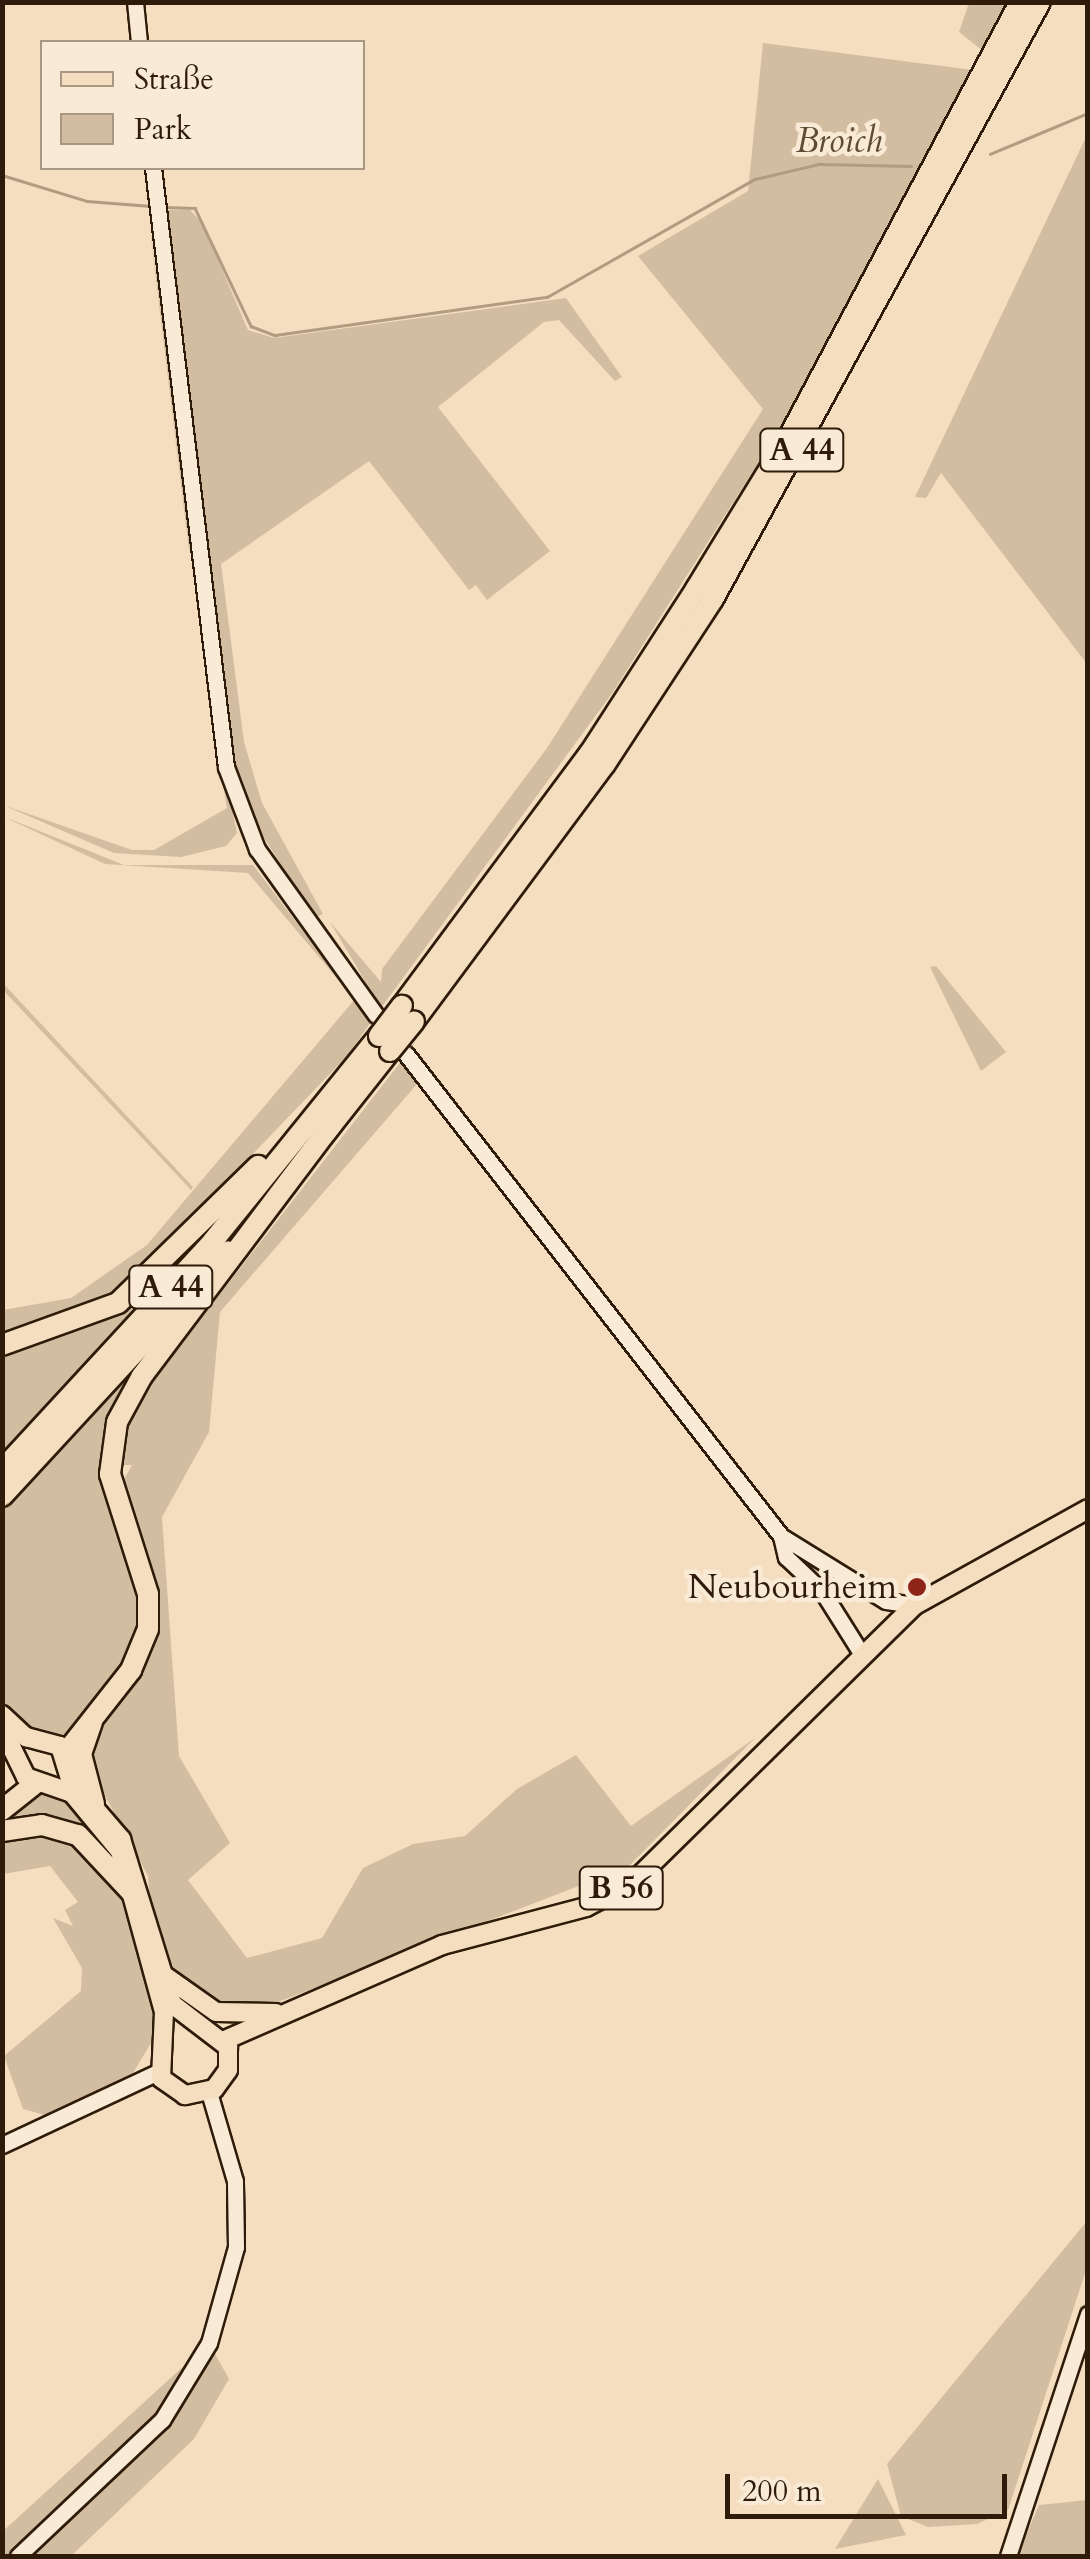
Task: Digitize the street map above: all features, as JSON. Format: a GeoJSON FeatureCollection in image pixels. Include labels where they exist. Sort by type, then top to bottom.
{"type":"FeatureCollection","features":[{"type":"Feature","properties":{"kind":"highway","name":"A 44"},"geometry":{"type":"LineString","coordinates":[[408,1014],[696,589],[817,387],[1020,2]]}},
{"type":"Feature","properties":{"kind":"highway","name":"A 44"},"geometry":{"type":"LineString","coordinates":[[2,1496],[332,1124],[388,1039],[713,600],[1040,2]]}},
{"type":"Feature","properties":{"kind":"highway","name":"A 44"},"geometry":{"type":"LineString","coordinates":[[2,1470],[213,1242],[332,1096],[388,1039]]}},
{"type":"Feature","properties":{"kind":"highway","name":"A 44"},"geometry":{"type":"LineString","coordinates":[[2,1345],[94,1316],[142,1285],[296,1126],[332,1096]]}},
{"type":"Feature","properties":{"kind":"highway"},"geometry":{"type":"LineString","coordinates":[[65,1762],[138,1659],[149,1618],[110,1474],[118,1422],[142,1376],[332,1124]]}},
{"type":"Feature","properties":{"kind":"highway"},"geometry":{"type":"LineString","coordinates":[[94,1804],[81,1754],[106,1700]]}},
{"type":"Feature","properties":{"kind":"highway"},"geometry":{"type":"LineString","coordinates":[[2,1810],[41,1784]]}},
{"type":"Feature","properties":{"kind":"highway"},"geometry":{"type":"LineString","coordinates":[[2,1830],[42,1825],[78,1835],[133,1894]]}},
{"type":"Feature","properties":{"kind":"main road","name":"B 56"},"geometry":{"type":"LineString","coordinates":[[225,2040],[455,1940],[586,1907],[632,1882],[905,1618],[1088,1510]]}},
{"type":"Feature","properties":{"kind":"main road","name":"B 56"},"geometry":{"type":"LineString","coordinates":[[905,1618],[1088,1522]]}},
{"type":"Feature","properties":{"kind":"main road"},"geometry":{"type":"LineString","coordinates":[[2,1714],[65,1762],[135,1869],[153,1957],[172,2004],[225,2040],[228,2070],[208,2092],[178,2092],[158,2072],[163,2036],[133,1894],[103,1823],[72,1792],[41,1784],[2,1728]]}},
{"type":"Feature","properties":{"kind":"main road"},"geometry":{"type":"LineString","coordinates":[[21,1754],[36,1740]]}},
{"type":"Feature","properties":{"kind":"main road"},"geometry":{"type":"LineString","coordinates":[[41,1784],[65,1762]]}},
{"type":"Feature","properties":{"kind":"main road","name":"B 56"},"geometry":{"type":"LineString","coordinates":[[153,1957],[204,2008],[287,2012]]}},
{"type":"Feature","properties":{"kind":"main road"},"geometry":{"type":"LineString","coordinates":[[163,2036],[194,2022]]}},
{"type":"Feature","properties":{"kind":"street"},"geometry":{"type":"LineString","coordinates":[[135,2],[140,40]]}},
{"type":"Feature","properties":{"kind":"street"},"geometry":{"type":"LineString","coordinates":[[153,170],[226,767],[265,862],[388,1039],[781,1536],[905,1618]]}},
{"type":"Feature","properties":{"kind":"street"},"geometry":{"type":"LineString","coordinates":[[781,1536],[786,1557],[833,1605],[863,1656]]}},
{"type":"Feature","properties":{"kind":"street"},"geometry":{"type":"LineString","coordinates":[[2,2145],[158,2072]]}},
{"type":"Feature","properties":{"kind":"street"},"geometry":{"type":"LineString","coordinates":[[18,2556],[162,2420],[208,2342],[236,2247],[235,2181],[208,2092]]}},
{"type":"Feature","properties":{"kind":"street"},"geometry":{"type":"LineString","coordinates":[[1008,2556],[1088,2314]]}},
{"type":"Feature","properties":{"kind":"green space"},"geometry":{"type":"Polygon","coordinates":[[[969,3],[1007,3],[983,51],[959,32],[969,3]]]}},
{"type":"Feature","properties":{"kind":"green space","name":"Broich"},"geometry":{"type":"Polygon","coordinates":[[[763,43],[973,70],[786,419],[613,692],[381,1008],[330,922],[381,982],[382,969],[547,748],[763,409],[638,256],[748,191],[763,43]]]}},
{"type":"Feature","properties":{"kind":"green space"},"geometry":{"type":"Polygon","coordinates":[[[1087,135],[1087,664],[941,473],[926,498],[915,497],[1087,135]]]}},
{"type":"Feature","properties":{"kind":"green space"},"geometry":{"type":"Polygon","coordinates":[[[164,210],[190,210],[202,223],[248,330],[274,338],[566,298],[622,377],[615,381],[559,320],[544,322],[438,407],[550,551],[487,600],[476,585],[469,590],[369,461],[221,564],[244,742],[262,803],[323,914],[315,918],[254,822],[226,732],[164,210]]]}},
{"type":"Feature","properties":{"kind":"green space"},"geometry":{"type":"Polygon","coordinates":[[[149,220],[192,545],[189,550],[155,271],[149,220]]]}},
{"type":"Feature","properties":{"kind":"green space"},"geometry":{"type":"Polygon","coordinates":[[[206,683],[237,833],[226,846],[181,857],[114,853],[3,805],[132,850],[154,850],[227,808],[206,683]]]}},
{"type":"Feature","properties":{"kind":"green space"},"geometry":{"type":"Polygon","coordinates":[[[2,816],[124,865],[253,865],[351,995],[248,873],[105,864],[2,816]]]}},
{"type":"Feature","properties":{"kind":"green space"},"geometry":{"type":"Polygon","coordinates":[[[936,966],[1006,1052],[981,1071],[930,967],[936,966]]]}},
{"type":"Feature","properties":{"kind":"green space"},"geometry":{"type":"Polygon","coordinates":[[[2,982],[193,1187],[191,1190],[3,990],[2,982]]]}},
{"type":"Feature","properties":{"kind":"green space"},"geometry":{"type":"Polygon","coordinates":[[[355,999],[373,1019],[347,1056],[124,1288],[26,1334],[3,1333],[3,1310],[71,1298],[147,1245],[355,999]]]}},
{"type":"Feature","properties":{"kind":"green space"},"geometry":{"type":"Polygon","coordinates":[[[403,1059],[510,1201],[417,1084],[220,1312],[209,1432],[162,1517],[179,1756],[230,1843],[188,1880],[247,1958],[322,1938],[363,1868],[413,1844],[465,1836],[517,1789],[576,1755],[631,1826],[755,1738],[628,1867],[260,2009],[221,2010],[174,1982],[152,1930],[148,1876],[86,1760],[101,1715],[151,1644],[120,1487],[132,1465],[120,1465],[119,1441],[150,1384],[403,1059]]]}},
{"type":"Feature","properties":{"kind":"green space"},"geometry":{"type":"Polygon","coordinates":[[[233,1200],[114,1337],[3,1456],[3,1349],[90,1322],[233,1200]]]}},
{"type":"Feature","properties":{"kind":"green space"},"geometry":{"type":"Polygon","coordinates":[[[158,1345],[107,1442],[141,1581],[137,1650],[64,1741],[34,1733],[3,1709],[2,1510],[158,1345]]]}},
{"type":"Feature","properties":{"kind":"green space"},"geometry":{"type":"Polygon","coordinates":[[[35,1790],[69,1795],[125,1873],[98,1843],[3,1824],[35,1790]]]}},
{"type":"Feature","properties":{"kind":"green space"},"geometry":{"type":"Polygon","coordinates":[[[2,1836],[65,1836],[120,1889],[160,2028],[133,2073],[45,2115],[23,2109],[4,2056],[81,1991],[82,1968],[53,1918],[73,1926],[65,1910],[78,1902],[50,1866],[3,1874],[2,1836]]]}},
{"type":"Feature","properties":{"kind":"green space"},"geometry":{"type":"Polygon","coordinates":[[[1087,2221],[1087,2267],[1008,2510],[977,2524],[928,2527],[901,2516],[887,2464],[1087,2221]]]}},
{"type":"Feature","properties":{"kind":"green space"},"geometry":{"type":"Polygon","coordinates":[[[209,2343],[229,2379],[194,2439],[71,2556],[3,2556],[2,2532],[209,2343]]]}},
{"type":"Feature","properties":{"kind":"green space"},"geometry":{"type":"Polygon","coordinates":[[[878,2479],[906,2535],[835,2549],[878,2479]]]}},
{"type":"Feature","properties":{"kind":"green space"},"geometry":{"type":"Polygon","coordinates":[[[1087,2500],[1087,2556],[1017,2556],[1039,2505],[1087,2500]]]}},
{"type":"Feature","properties":{"kind":"waterway"},"geometry":{"type":"LineString","coordinates":[[990,154],[1088,113]]}},
{"type":"Feature","properties":{"kind":"waterway"},"geometry":{"type":"LineString","coordinates":[[164,207],[195,208],[251,326],[275,335],[547,297],[755,179],[819,164],[911,166]]}},
{"type":"Feature","properties":{"kind":"waterway"},"geometry":{"type":"LineString","coordinates":[[2,175],[87,201],[151,206]]}},
{"type":"Feature","properties":{"kind":"place","name":"Neubourheim"},"geometry":{"type":"Point","coordinates":[917,1587]}}]}
